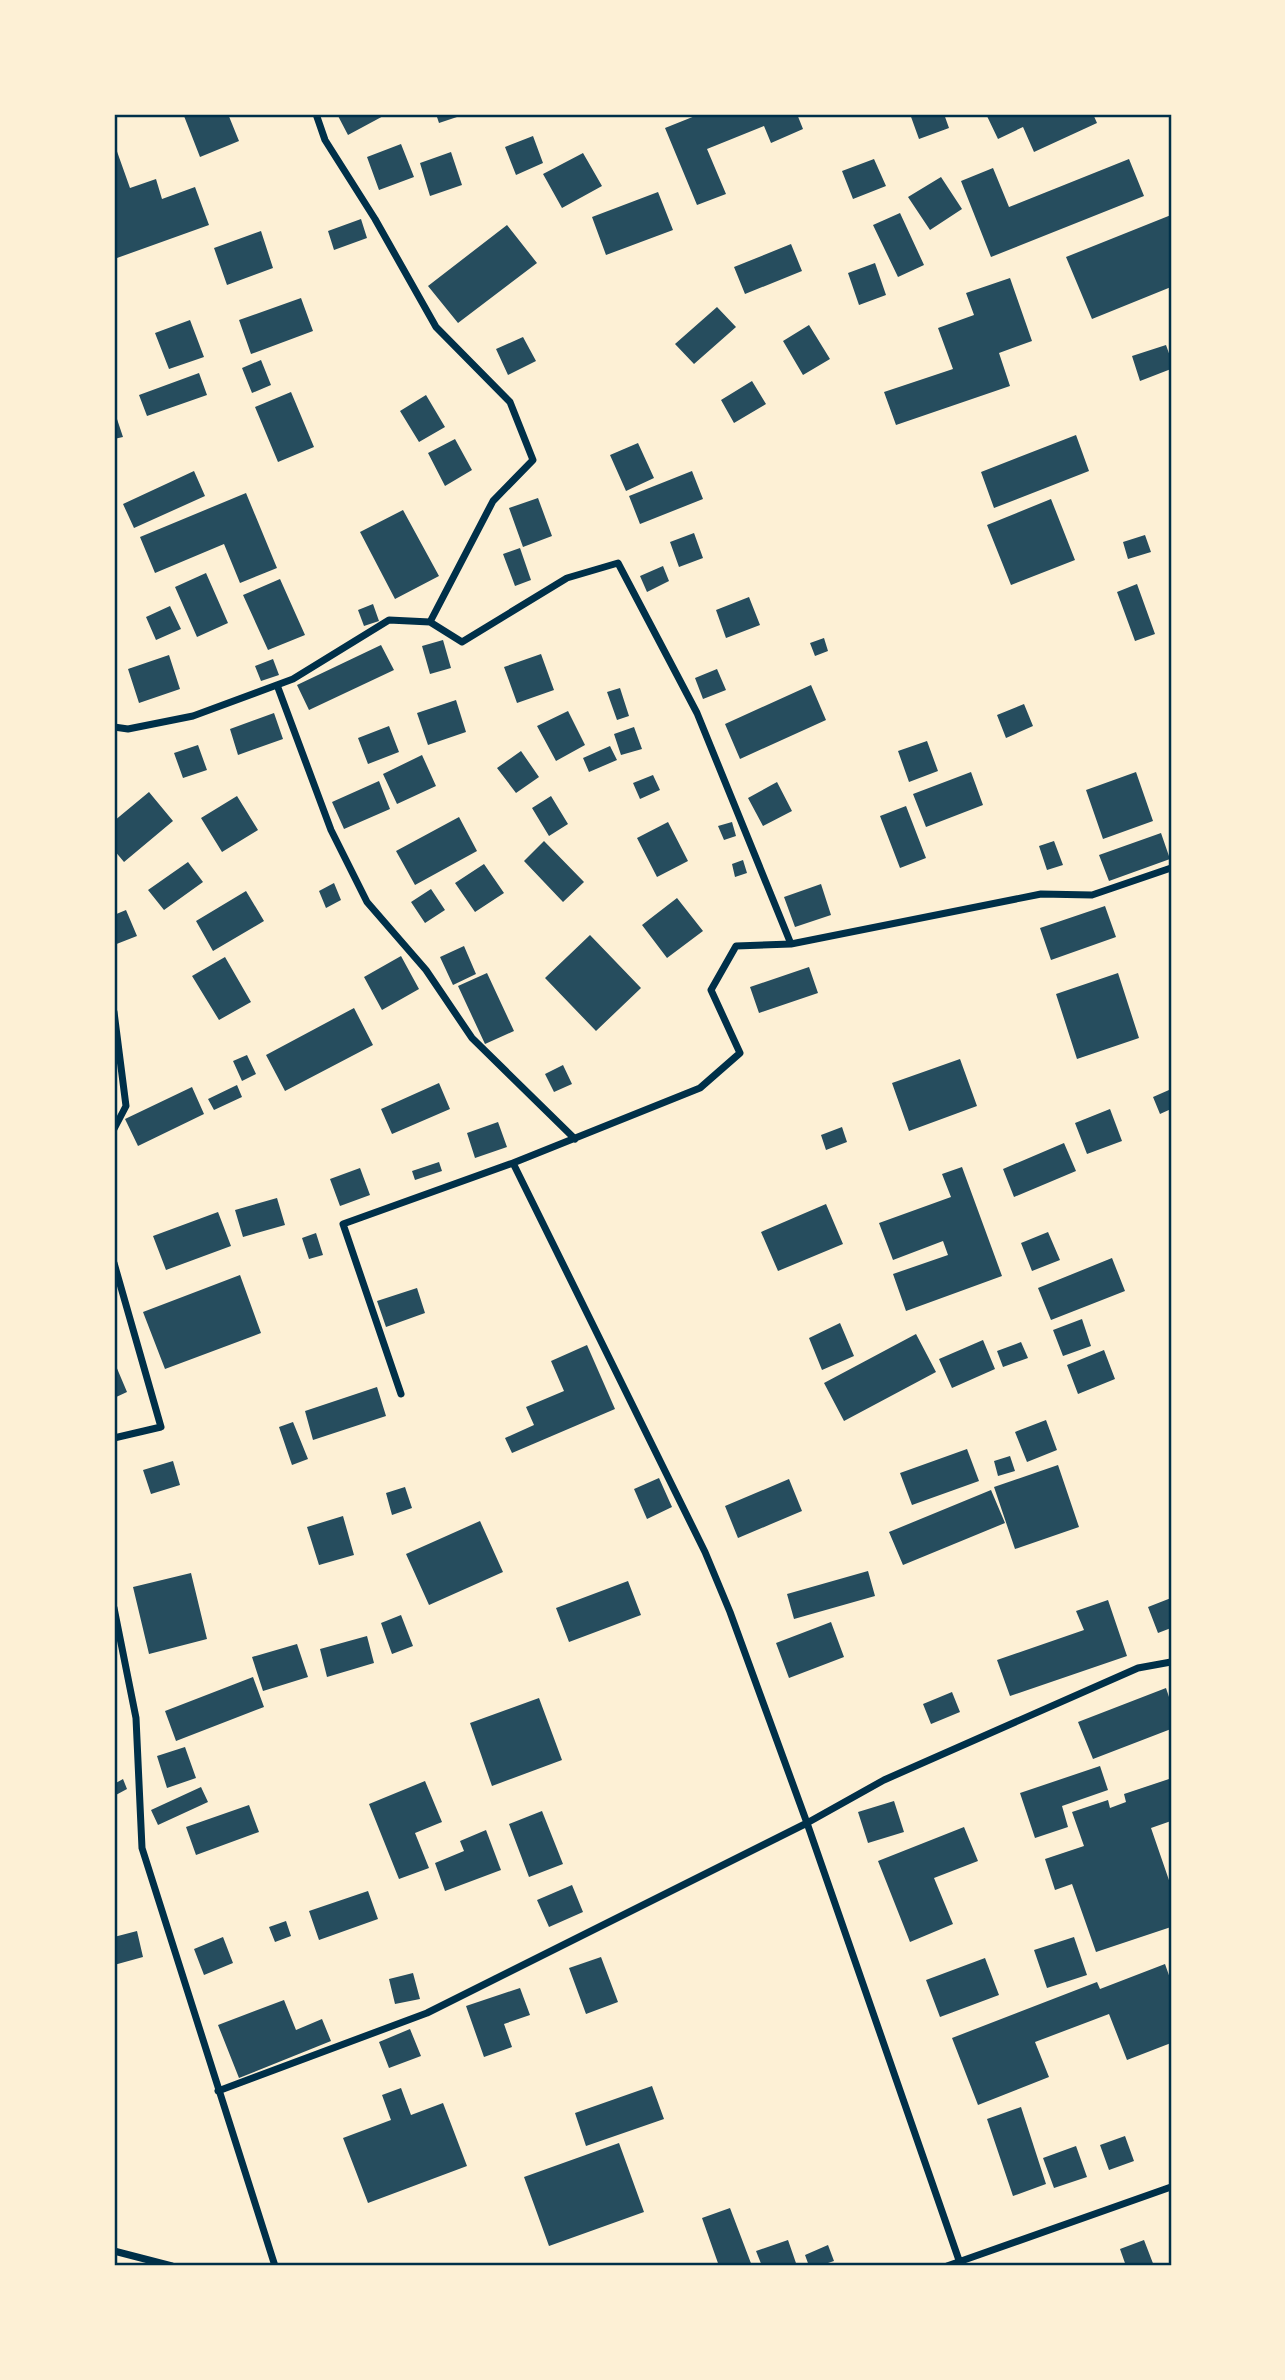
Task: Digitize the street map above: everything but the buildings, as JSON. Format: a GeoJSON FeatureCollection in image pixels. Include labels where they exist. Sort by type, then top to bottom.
{"type":"FeatureCollection","features":[{"type":"Feature","properties":{"kind":"street"},"geometry":{"type":"LineString","coordinates":[[316,114],[324,139],[375,219],[436,327],[510,402],[533,460],[493,501],[430,622]]}},
{"type":"Feature","properties":{"kind":"street"},"geometry":{"type":"LineString","coordinates":[[114,727],[128,729],[193,716],[293,679],[388,620],[430,622],[462,642],[567,578],[618,563],[697,713],[791,944]]}},
{"type":"Feature","properties":{"kind":"street"},"geometry":{"type":"LineString","coordinates":[[277,685],[331,830],[367,902],[426,970],[472,1038],[575,1139]]}},
{"type":"Feature","properties":{"kind":"street"},"geometry":{"type":"LineString","coordinates":[[401,1394],[343,1224],[513,1163],[700,1088],[740,1053],[711,990],[736,946],[791,944],[1041,894],[1092,895],[1171,868]]}},
{"type":"Feature","properties":{"kind":"street"},"geometry":{"type":"LineString","coordinates":[[114,1012],[126,1106],[114,1129]]}},
{"type":"Feature","properties":{"kind":"street"},"geometry":{"type":"LineString","coordinates":[[513,1163],[705,1552],[730,1612],[807,1823],[960,2264]]}},
{"type":"Feature","properties":{"kind":"street"},"geometry":{"type":"LineString","coordinates":[[114,1263],[161,1427],[114,1438]]}},
{"type":"Feature","properties":{"kind":"street"},"geometry":{"type":"LineString","coordinates":[[114,1608],[136,1718],[142,1848],[275,2266]]}},
{"type":"Feature","properties":{"kind":"street"},"geometry":{"type":"LineString","coordinates":[[218,2091],[427,2013],[807,1823],[884,1780],[1138,1668],[1171,1662]]}},
{"type":"Feature","properties":{"kind":"street"},"geometry":{"type":"LineString","coordinates":[[947,2266],[960,2264],[1171,2187]]}},
{"type":"Feature","properties":{"kind":"street"},"geometry":{"type":"LineString","coordinates":[[114,2251],[172,2266]]}}]}
